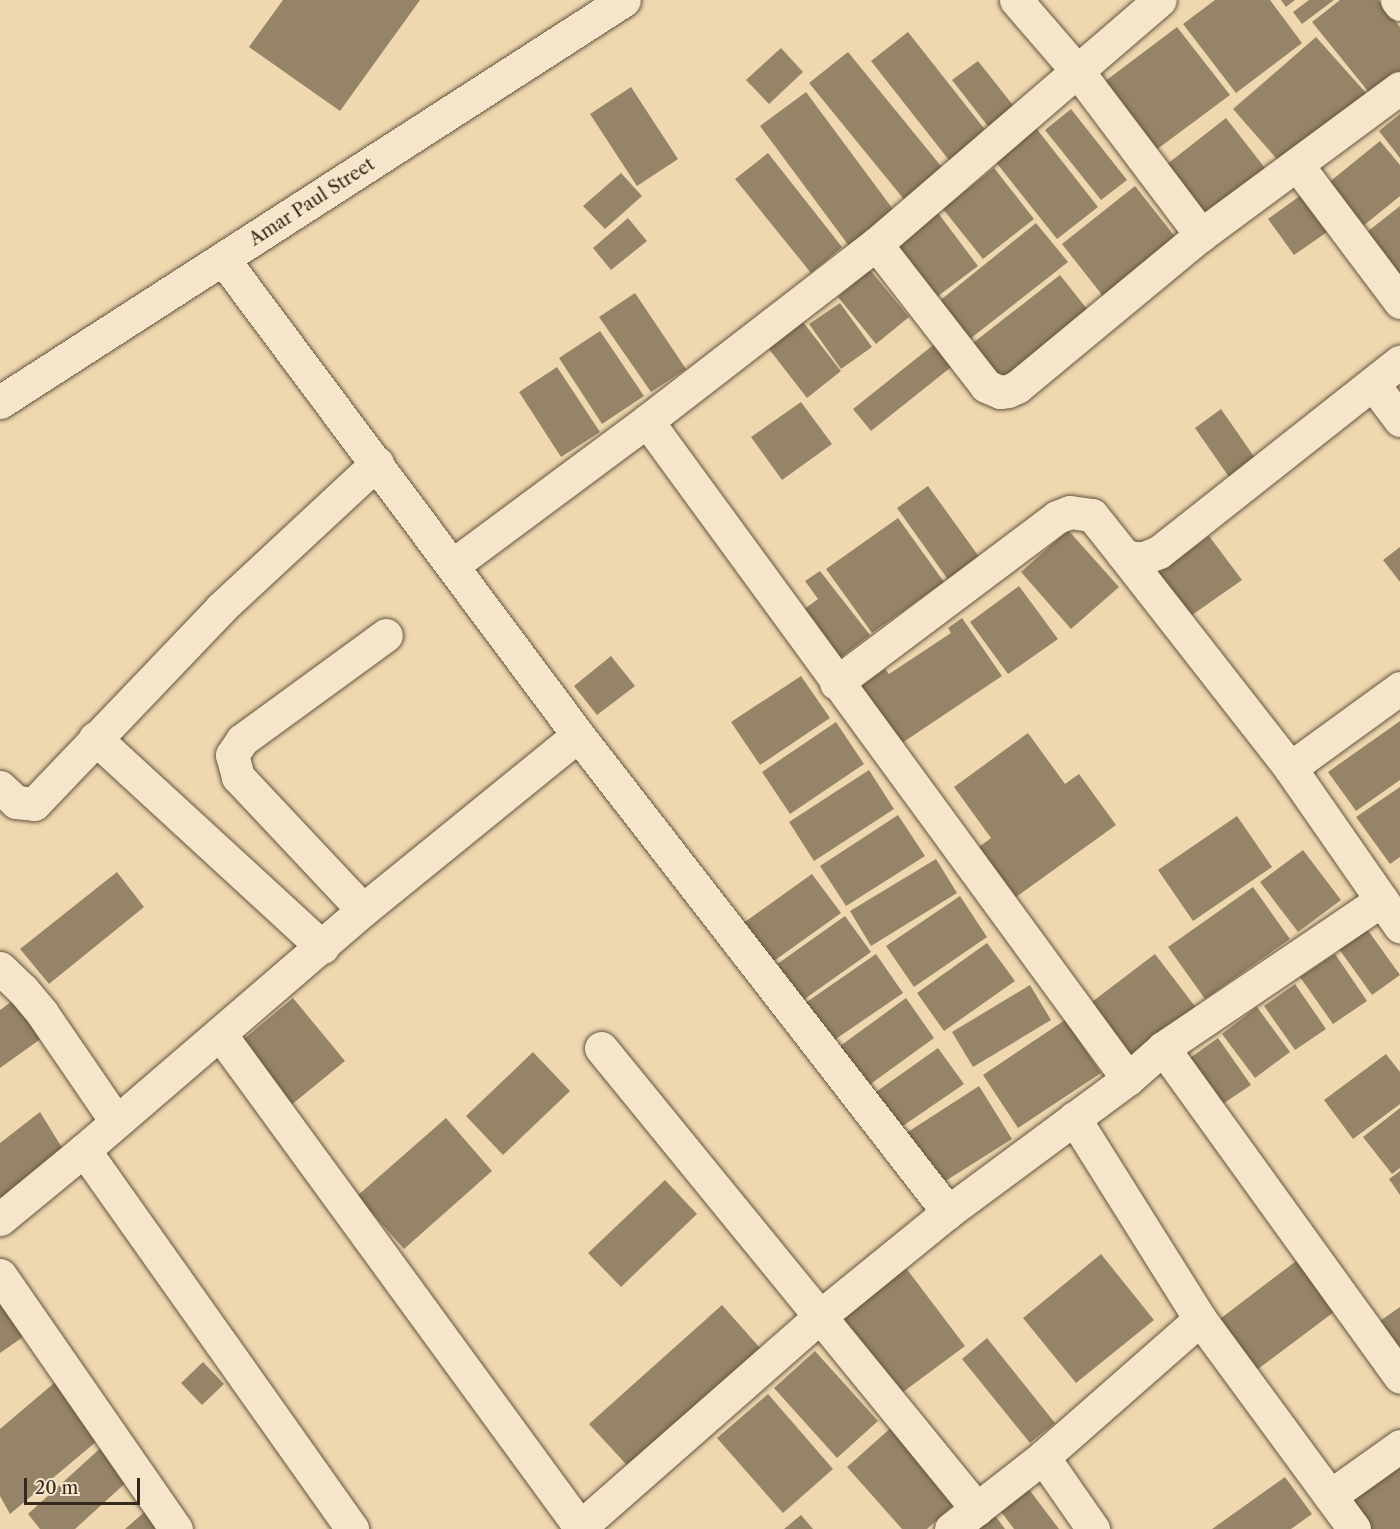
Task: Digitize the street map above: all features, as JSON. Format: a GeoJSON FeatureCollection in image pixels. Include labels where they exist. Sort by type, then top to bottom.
{"type":"FeatureCollection","features":[{"type":"Feature","properties":{"kind":"street","name":"Amar Paul Street"},"geometry":{"type":"LineString","coordinates":[[0,402],[624,0]]}},
{"type":"Feature","properties":{"kind":"street"},"geometry":{"type":"LineString","coordinates":[[1016,0],[1078,73],[1201,236]]}},
{"type":"Feature","properties":{"kind":"street"},"geometry":{"type":"LineString","coordinates":[[453,565],[647,421],[876,244],[1078,73],[1160,0]]}},
{"type":"Feature","properties":{"kind":"street"},"geometry":{"type":"LineString","coordinates":[[1397,0],[1400,4]]}},
{"type":"Feature","properties":{"kind":"street"},"geometry":{"type":"LineString","coordinates":[[876,244],[986,386],[1000,392],[1017,387],[1201,236],[1400,88]]}},
{"type":"Feature","properties":{"kind":"street"},"geometry":{"type":"LineString","coordinates":[[1298,166],[1400,302]]}},
{"type":"Feature","properties":{"kind":"street"},"geometry":{"type":"LineString","coordinates":[[223,259],[578,735],[948,1212]]}},
{"type":"Feature","properties":{"kind":"street"},"geometry":{"type":"LineString","coordinates":[[1123,554],[1144,558],[1159,552],[1400,362]]}},
{"type":"Feature","properties":{"kind":"street"},"geometry":{"type":"LineString","coordinates":[[1373,384],[1400,420]]}},
{"type":"Feature","properties":{"kind":"street"},"geometry":{"type":"LineString","coordinates":[[647,421],[836,683],[1128,1078]]}},
{"type":"Feature","properties":{"kind":"street"},"geometry":{"type":"LineString","coordinates":[[0,788],[16,802],[34,804],[221,608],[376,463]]}},
{"type":"Feature","properties":{"kind":"street"},"geometry":{"type":"LineString","coordinates":[[220,1034],[579,1528],[819,1317],[948,1212],[1128,1078],[1163,1048],[1391,913],[1290,768],[1092,515],[1070,512],[1057,517],[836,683]]}},
{"type":"Feature","properties":{"kind":"street"},"geometry":{"type":"LineString","coordinates":[[363,910],[238,777],[232,755],[242,740],[386,635]]}},
{"type":"Feature","properties":{"kind":"street"},"geometry":{"type":"LineString","coordinates":[[1290,768],[1400,688]]}},
{"type":"Feature","properties":{"kind":"street"},"geometry":{"type":"LineString","coordinates":[[0,1219],[84,1150],[363,910],[578,735]]}},
{"type":"Feature","properties":{"kind":"street"},"geometry":{"type":"LineString","coordinates":[[95,738],[322,947]]}},
{"type":"Feature","properties":{"kind":"street"},"geometry":{"type":"LineString","coordinates":[[0,968],[23,990],[42,1013],[116,1121]]}},
{"type":"Feature","properties":{"kind":"street"},"geometry":{"type":"LineString","coordinates":[[601,1048],[819,1317],[963,1522],[1043,1456],[1200,1319]]}},
{"type":"Feature","properties":{"kind":"street"},"geometry":{"type":"LineString","coordinates":[[1163,1048],[1400,1377]]}},
{"type":"Feature","properties":{"kind":"street"},"geometry":{"type":"LineString","coordinates":[[1074,1118],[1200,1319],[1354,1529]]}},
{"type":"Feature","properties":{"kind":"street"},"geometry":{"type":"LineString","coordinates":[[84,1150],[352,1529]]}},
{"type":"Feature","properties":{"kind":"street"},"geometry":{"type":"LineString","coordinates":[[0,1275],[176,1529]]}},
{"type":"Feature","properties":{"kind":"street"},"geometry":{"type":"LineString","coordinates":[[1330,1496],[1400,1446]]}},
{"type":"Feature","properties":{"kind":"street"},"geometry":{"type":"LineString","coordinates":[[1043,1456],[1093,1529]]}},
{"type":"Feature","properties":{"kind":"building"},"geometry":{"type":"Polygon","coordinates":[[[283,0],[420,0],[340,111],[249,47],[283,0]]]}},
{"type":"Feature","properties":{"kind":"building"},"geometry":{"type":"Polygon","coordinates":[[[1215,0],[1270,0],[1302,43],[1236,93],[1183,24],[1215,0]]]}},
{"type":"Feature","properties":{"kind":"building"},"geometry":{"type":"Polygon","coordinates":[[[1281,0],[1295,0],[1286,7],[1281,0]]]}},
{"type":"Feature","properties":{"kind":"building"},"geometry":{"type":"Polygon","coordinates":[[[1309,0],[1334,0],[1302,24],[1293,12],[1309,0]]]}},
{"type":"Feature","properties":{"kind":"building"},"geometry":{"type":"Polygon","coordinates":[[[1340,0],[1378,0],[1400,27],[1400,72],[1371,95],[1312,22],[1340,0]]]}},
{"type":"Feature","properties":{"kind":"building"},"geometry":{"type":"Polygon","coordinates":[[[1177,27],[1230,95],[1152,153],[1096,88],[1177,27]]]}},
{"type":"Feature","properties":{"kind":"building"},"geometry":{"type":"Polygon","coordinates":[[[908,32],[990,136],[952,164],[871,61],[908,32]]]}},
{"type":"Feature","properties":{"kind":"building"},"geometry":{"type":"Polygon","coordinates":[[[1316,37],[1366,93],[1282,165],[1233,109],[1316,37]]]}},
{"type":"Feature","properties":{"kind":"building"},"geometry":{"type":"Polygon","coordinates":[[[781,48],[803,72],[769,104],[746,80],[781,48]]]}},
{"type":"Feature","properties":{"kind":"building"},"geometry":{"type":"Polygon","coordinates":[[[848,52],[945,171],[907,203],[809,83],[848,52]]]}},
{"type":"Feature","properties":{"kind":"building"},"geometry":{"type":"Polygon","coordinates":[[[978,61],[1024,119],[998,139],[952,80],[978,61]]]}},
{"type":"Feature","properties":{"kind":"building"},"geometry":{"type":"Polygon","coordinates":[[[631,87],[678,159],[637,186],[590,114],[631,87]]]}},
{"type":"Feature","properties":{"kind":"building"},"geometry":{"type":"Polygon","coordinates":[[[806,92],[895,212],[849,246],[760,126],[806,92]]]}},
{"type":"Feature","properties":{"kind":"building"},"geometry":{"type":"Polygon","coordinates":[[[1071,109],[1127,180],[1101,200],[1045,130],[1071,109]]]}},
{"type":"Feature","properties":{"kind":"building"},"geometry":{"type":"Polygon","coordinates":[[[1400,114],[1400,158],[1379,131],[1400,114]]]}},
{"type":"Feature","properties":{"kind":"building"},"geometry":{"type":"Polygon","coordinates":[[[1226,118],[1268,172],[1200,225],[1157,172],[1226,118]]]}},
{"type":"Feature","properties":{"kind":"building"},"geometry":{"type":"Polygon","coordinates":[[[1036,128],[1098,207],[1057,239],[995,161],[1036,128]]]}},
{"type":"Feature","properties":{"kind":"building"},"geometry":{"type":"Polygon","coordinates":[[[1380,141],[1400,165],[1400,196],[1357,231],[1322,188],[1380,141]]]}},
{"type":"Feature","properties":{"kind":"building"},"geometry":{"type":"Polygon","coordinates":[[[768,153],[842,247],[811,273],[735,179],[768,153]]]}},
{"type":"Feature","properties":{"kind":"building"},"geometry":{"type":"Polygon","coordinates":[[[994,168],[1034,219],[983,259],[943,209],[994,168]]]}},
{"type":"Feature","properties":{"kind":"building"},"geometry":{"type":"Polygon","coordinates":[[[621,173],[642,196],[605,229],[583,206],[621,173]]]}},
{"type":"Feature","properties":{"kind":"building"},"geometry":{"type":"Polygon","coordinates":[[[1135,186],[1180,243],[1106,300],[1062,244],[1135,186]]]}},
{"type":"Feature","properties":{"kind":"building"},"geometry":{"type":"Polygon","coordinates":[[[1304,193],[1330,230],[1294,255],[1268,219],[1304,193]]]}},
{"type":"Feature","properties":{"kind":"building"},"geometry":{"type":"Polygon","coordinates":[[[1400,206],[1400,275],[1358,239],[1400,206]]]}},
{"type":"Feature","properties":{"kind":"building"},"geometry":{"type":"Polygon","coordinates":[[[938,213],[978,266],[930,302],[889,249],[938,213]]]}},
{"type":"Feature","properties":{"kind":"building"},"geometry":{"type":"Polygon","coordinates":[[[628,218],[647,241],[611,270],[593,248],[628,218]]]}},
{"type":"Feature","properties":{"kind":"building"},"geometry":{"type":"Polygon","coordinates":[[[1036,223],[1068,262],[961,346],[932,307],[1036,223]]]}},
{"type":"Feature","properties":{"kind":"building"},"geometry":{"type":"Polygon","coordinates":[[[870,270],[909,317],[876,344],[838,297],[870,270]]]}},
{"type":"Feature","properties":{"kind":"building"},"geometry":{"type":"Polygon","coordinates":[[[1060,275],[1091,314],[995,387],[964,350],[1060,275]]]}},
{"type":"Feature","properties":{"kind":"building"},"geometry":{"type":"Polygon","coordinates":[[[635,293],[686,369],[651,392],[599,317],[635,293]]]}},
{"type":"Feature","properties":{"kind":"building"},"geometry":{"type":"Polygon","coordinates":[[[840,303],[872,347],[841,369],[809,324],[840,303]]]}},
{"type":"Feature","properties":{"kind":"building"},"geometry":{"type":"Polygon","coordinates":[[[803,322],[841,371],[807,398],[769,349],[803,322]]]}},
{"type":"Feature","properties":{"kind":"building"},"geometry":{"type":"Polygon","coordinates":[[[600,331],[644,396],[602,424],[559,358],[600,331]]]}},
{"type":"Feature","properties":{"kind":"building"},"geometry":{"type":"Polygon","coordinates":[[[937,342],[955,364],[871,431],[853,409],[937,342]]]}},
{"type":"Feature","properties":{"kind":"building"},"geometry":{"type":"Polygon","coordinates":[[[557,367],[600,432],[561,457],[519,392],[557,367]]]}},
{"type":"Feature","properties":{"kind":"building"},"geometry":{"type":"Polygon","coordinates":[[[801,402],[832,444],[782,480],[751,437],[801,402]]]}},
{"type":"Feature","properties":{"kind":"building"},"geometry":{"type":"Polygon","coordinates":[[[1221,409],[1262,468],[1236,487],[1195,428],[1221,409]]]}},
{"type":"Feature","properties":{"kind":"building"},"geometry":{"type":"Polygon","coordinates":[[[928,486],[985,565],[954,588],[897,508],[928,486]]]}},
{"type":"Feature","properties":{"kind":"building"},"geometry":{"type":"Polygon","coordinates":[[[898,518],[944,582],[872,633],[826,569],[898,518]]]}},
{"type":"Feature","properties":{"kind":"building"},"geometry":{"type":"Polygon","coordinates":[[[1068,530],[1119,587],[1071,629],[1021,572],[1068,530]]]}},
{"type":"Feature","properties":{"kind":"building"},"geometry":{"type":"Polygon","coordinates":[[[1209,536],[1242,580],[1182,622],[1148,581],[1209,536]]]}},
{"type":"Feature","properties":{"kind":"building"},"geometry":{"type":"Polygon","coordinates":[[[1400,547],[1400,582],[1383,560],[1400,547]]]}},
{"type":"Feature","properties":{"kind":"building"},"geometry":{"type":"Polygon","coordinates":[[[820,571],[870,635],[836,661],[799,613],[818,599],[805,581],[820,571]]]}},
{"type":"Feature","properties":{"kind":"building"},"geometry":{"type":"Polygon","coordinates":[[[1019,586],[1058,639],[1008,674],[970,622],[1019,586]]]}},
{"type":"Feature","properties":{"kind":"building"},"geometry":{"type":"Polygon","coordinates":[[[962,618],[1002,676],[896,747],[855,690],[885,669],[889,674],[951,633],[948,628],[962,618]]]}},
{"type":"Feature","properties":{"kind":"building"},"geometry":{"type":"Polygon","coordinates":[[[611,656],[635,686],[597,715],[574,686],[611,656]]]}},
{"type":"Feature","properties":{"kind":"building"},"geometry":{"type":"Polygon","coordinates":[[[801,676],[830,718],[760,765],[731,722],[801,676]]]}},
{"type":"Feature","properties":{"kind":"building"},"geometry":{"type":"Polygon","coordinates":[[[1400,721],[1400,780],[1356,811],[1328,772],[1400,721]]]}},
{"type":"Feature","properties":{"kind":"building"},"geometry":{"type":"Polygon","coordinates":[[[836,722],[864,764],[790,814],[762,772],[836,722]]]}},
{"type":"Feature","properties":{"kind":"building"},"geometry":{"type":"Polygon","coordinates":[[[1028,733],[1065,784],[1079,774],[1116,825],[1016,897],[979,847],[991,838],[954,787],[1028,733]]]}},
{"type":"Feature","properties":{"kind":"building"},"geometry":{"type":"Polygon","coordinates":[[[869,770],[894,809],[814,861],[789,822],[869,770]]]}},
{"type":"Feature","properties":{"kind":"building"},"geometry":{"type":"Polygon","coordinates":[[[1400,787],[1400,857],[1390,864],[1356,817],[1400,787]]]}},
{"type":"Feature","properties":{"kind":"building"},"geometry":{"type":"Polygon","coordinates":[[[898,815],[925,856],[846,906],[820,866],[898,815]]]}},
{"type":"Feature","properties":{"kind":"building"},"geometry":{"type":"Polygon","coordinates":[[[1237,816],[1272,867],[1193,921],[1158,870],[1237,816]]]}},
{"type":"Feature","properties":{"kind":"building"},"geometry":{"type":"Polygon","coordinates":[[[1303,850],[1341,900],[1298,932],[1260,882],[1303,850]]]}},
{"type":"Feature","properties":{"kind":"building"},"geometry":{"type":"Polygon","coordinates":[[[936,859],[957,893],[871,946],[850,911],[936,859]]]}},
{"type":"Feature","properties":{"kind":"building"},"geometry":{"type":"Polygon","coordinates":[[[117,872],[144,907],[49,984],[20,949],[117,872]]]}},
{"type":"Feature","properties":{"kind":"building"},"geometry":{"type":"Polygon","coordinates":[[[812,874],[841,913],[771,963],[742,924],[812,874]]]}},
{"type":"Feature","properties":{"kind":"building"},"geometry":{"type":"Polygon","coordinates":[[[1253,887],[1290,939],[1205,999],[1168,947],[1253,887]]]}},
{"type":"Feature","properties":{"kind":"building"},"geometry":{"type":"Polygon","coordinates":[[[960,896],[987,937],[914,987],[886,946],[960,896]]]}},
{"type":"Feature","properties":{"kind":"building"},"geometry":{"type":"Polygon","coordinates":[[[845,916],[871,952],[799,1003],[773,967],[845,916]]]}},
{"type":"Feature","properties":{"kind":"building"},"geometry":{"type":"Polygon","coordinates":[[[1367,929],[1400,975],[1372,995],[1339,949],[1367,929]]]}},
{"type":"Feature","properties":{"kind":"building"},"geometry":{"type":"Polygon","coordinates":[[[987,943],[1015,981],[944,1031],[917,993],[987,943]]]}},
{"type":"Feature","properties":{"kind":"building"},"geometry":{"type":"Polygon","coordinates":[[[876,954],[903,993],[827,1045],[801,1006],[876,954]]]}},
{"type":"Feature","properties":{"kind":"building"},"geometry":{"type":"Polygon","coordinates":[[[1155,954],[1197,1009],[1121,1066],[1080,1011],[1155,954]]]}},
{"type":"Feature","properties":{"kind":"building"},"geometry":{"type":"Polygon","coordinates":[[[1335,954],[1367,1001],[1333,1024],[1300,977],[1335,954]]]}},
{"type":"Feature","properties":{"kind":"building"},"geometry":{"type":"Polygon","coordinates":[[[1295,984],[1326,1029],[1295,1050],[1264,1006],[1295,984]]]}},
{"type":"Feature","properties":{"kind":"building"},"geometry":{"type":"Polygon","coordinates":[[[1030,985],[1051,1020],[973,1067],[952,1032],[1030,985]]]}},
{"type":"Feature","properties":{"kind":"building"},"geometry":{"type":"Polygon","coordinates":[[[293,998],[345,1061],[290,1106],[238,1044],[293,998]]]}},
{"type":"Feature","properties":{"kind":"building"},"geometry":{"type":"Polygon","coordinates":[[[906,998],[934,1038],[865,1088],[836,1049],[906,998]]]}},
{"type":"Feature","properties":{"kind":"building"},"geometry":{"type":"Polygon","coordinates":[[[15,999],[42,1038],[0,1068],[0,1010],[15,999]]]}},
{"type":"Feature","properties":{"kind":"building"},"geometry":{"type":"Polygon","coordinates":[[[1257,1007],[1290,1052],[1255,1078],[1222,1034],[1257,1007]]]}},
{"type":"Feature","properties":{"kind":"building"},"geometry":{"type":"Polygon","coordinates":[[[1065,1020],[1101,1073],[1018,1128],[983,1075],[1065,1020]]]}},
{"type":"Feature","properties":{"kind":"building"},"geometry":{"type":"Polygon","coordinates":[[[1218,1038],[1251,1085],[1212,1111],[1180,1065],[1218,1038]]]}},
{"type":"Feature","properties":{"kind":"building"},"geometry":{"type":"Polygon","coordinates":[[[938,1048],[964,1084],[894,1132],[866,1099],[938,1048]]]}},
{"type":"Feature","properties":{"kind":"building"},"geometry":{"type":"Polygon","coordinates":[[[533,1052],[570,1091],[503,1155],[466,1116],[533,1052]]]}},
{"type":"Feature","properties":{"kind":"building"},"geometry":{"type":"Polygon","coordinates":[[[1386,1054],[1400,1072],[1400,1104],[1353,1139],[1324,1100],[1386,1054]]]}},
{"type":"Feature","properties":{"kind":"building"},"geometry":{"type":"Polygon","coordinates":[[[979,1086],[1012,1139],[936,1187],[897,1139],[979,1086]]]}},
{"type":"Feature","properties":{"kind":"building"},"geometry":{"type":"Polygon","coordinates":[[[1400,1108],[1400,1168],[1392,1174],[1363,1137],[1400,1108]]]}},
{"type":"Feature","properties":{"kind":"building"},"geometry":{"type":"Polygon","coordinates":[[[40,1112],[69,1159],[0,1208],[0,1143],[40,1112]]]}},
{"type":"Feature","properties":{"kind":"building"},"geometry":{"type":"Polygon","coordinates":[[[446,1118],[492,1171],[404,1249],[357,1196],[446,1118]]]}},
{"type":"Feature","properties":{"kind":"building"},"geometry":{"type":"Polygon","coordinates":[[[1400,1171],[1400,1195],[1389,1179],[1400,1171]]]}},
{"type":"Feature","properties":{"kind":"building"},"geometry":{"type":"Polygon","coordinates":[[[665,1180],[697,1214],[621,1287],[588,1253],[665,1180]]]}},
{"type":"Feature","properties":{"kind":"building"},"geometry":{"type":"Polygon","coordinates":[[[1101,1254],[1154,1320],[1076,1383],[1023,1318],[1101,1254]]]}},
{"type":"Feature","properties":{"kind":"building"},"geometry":{"type":"Polygon","coordinates":[[[1304,1255],[1342,1306],[1250,1375],[1212,1325],[1304,1255]]]}},
{"type":"Feature","properties":{"kind":"building"},"geometry":{"type":"Polygon","coordinates":[[[906,1268],[965,1346],[899,1395],[840,1318],[906,1268]]]}},
{"type":"Feature","properties":{"kind":"building"},"geometry":{"type":"Polygon","coordinates":[[[0,1282],[33,1330],[0,1353],[0,1282]]]}},
{"type":"Feature","properties":{"kind":"building"},"geometry":{"type":"Polygon","coordinates":[[[722,1305],[768,1357],[636,1475],[589,1424],[722,1305]]]}},
{"type":"Feature","properties":{"kind":"building"},"geometry":{"type":"Polygon","coordinates":[[[1400,1307],[1400,1367],[1370,1328],[1400,1307]]]}},
{"type":"Feature","properties":{"kind":"building"},"geometry":{"type":"Polygon","coordinates":[[[987,1338],[1055,1423],[1030,1443],[962,1359],[987,1338]]]}},
{"type":"Feature","properties":{"kind":"building"},"geometry":{"type":"Polygon","coordinates":[[[815,1351],[878,1421],[837,1458],[774,1388],[815,1351]]]}},
{"type":"Feature","properties":{"kind":"building"},"geometry":{"type":"Polygon","coordinates":[[[203,1362],[224,1384],[202,1405],[181,1383],[203,1362]]]}},
{"type":"Feature","properties":{"kind":"building"},"geometry":{"type":"Polygon","coordinates":[[[60,1378],[97,1441],[10,1514],[0,1496],[0,1429],[60,1378]]]}},
{"type":"Feature","properties":{"kind":"building"},"geometry":{"type":"Polygon","coordinates":[[[768,1394],[833,1469],[783,1513],[717,1438],[768,1394]]]}},
{"type":"Feature","properties":{"kind":"building"},"geometry":{"type":"Polygon","coordinates":[[[894,1425],[960,1499],[927,1529],[902,1529],[847,1467],[894,1425]]]}},
{"type":"Feature","properties":{"kind":"building"},"geometry":{"type":"Polygon","coordinates":[[[105,1444],[131,1478],[75,1529],[40,1529],[28,1514],[105,1444]]]}},
{"type":"Feature","properties":{"kind":"building"},"geometry":{"type":"Polygon","coordinates":[[[1400,1466],[1400,1529],[1367,1529],[1348,1503],[1400,1466]]]}},
{"type":"Feature","properties":{"kind":"building"},"geometry":{"type":"Polygon","coordinates":[[[1285,1477],[1312,1514],[1291,1529],[1212,1529],[1285,1477]]]}},
{"type":"Feature","properties":{"kind":"building"},"geometry":{"type":"Polygon","coordinates":[[[1028,1488],[1059,1529],[1014,1529],[999,1509],[1028,1488]]]}},
{"type":"Feature","properties":{"kind":"building"},"geometry":{"type":"Polygon","coordinates":[[[149,1508],[168,1529],[125,1529],[149,1508]]]}},
{"type":"Feature","properties":{"kind":"building"},"geometry":{"type":"Polygon","coordinates":[[[994,1514],[1005,1529],[971,1529],[994,1514]]]}},
{"type":"Feature","properties":{"kind":"building"},"geometry":{"type":"Polygon","coordinates":[[[801,1515],[813,1529],[784,1529],[801,1515]]]}}]}
